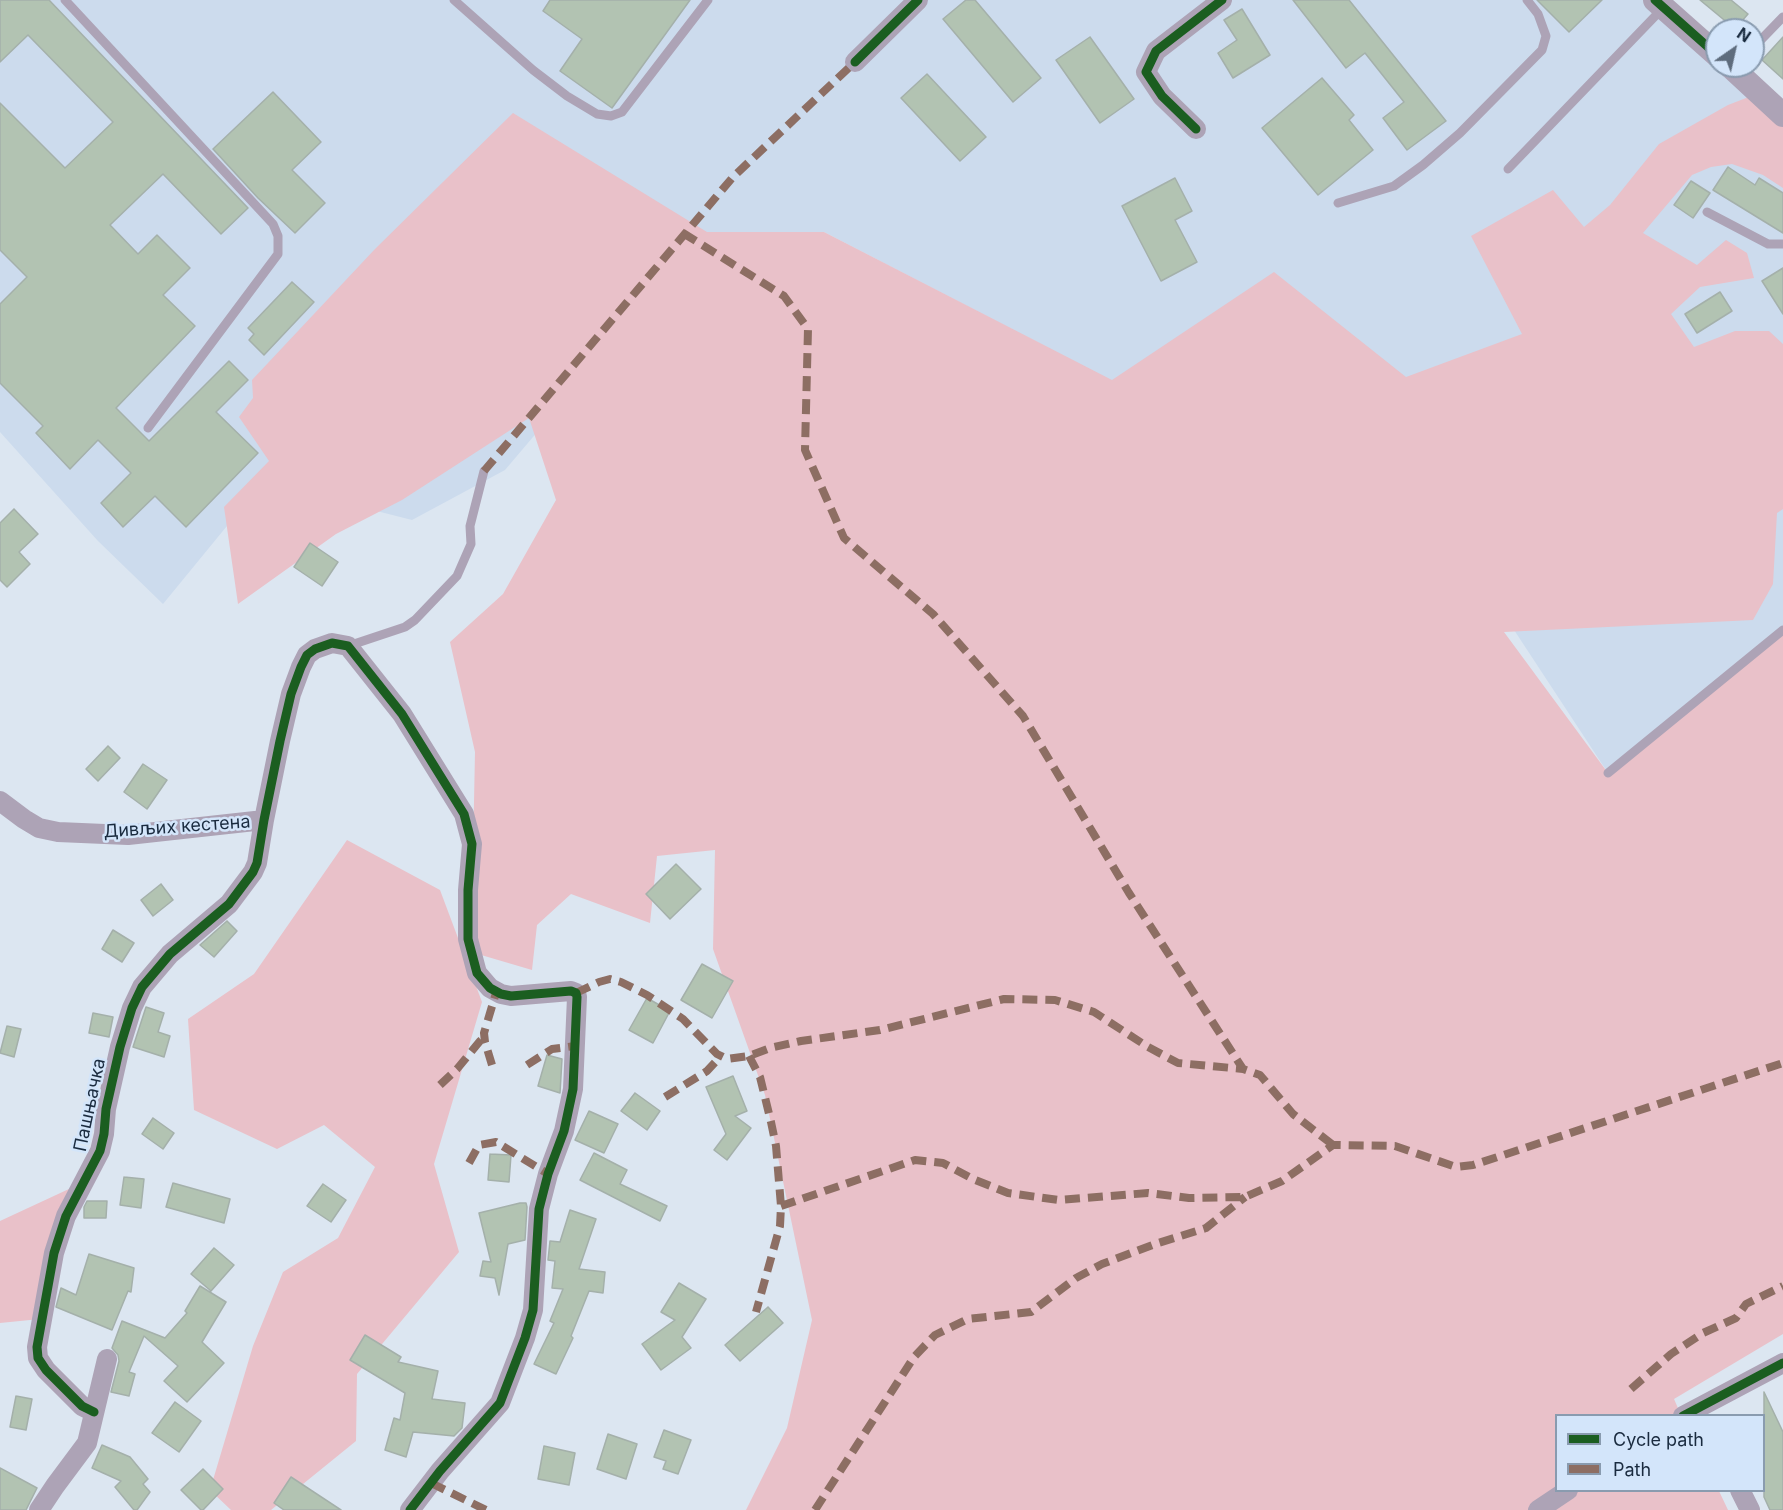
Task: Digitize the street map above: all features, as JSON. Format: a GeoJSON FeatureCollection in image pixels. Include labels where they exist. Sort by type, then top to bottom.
{"type":"FeatureCollection","features":[{"type":"Feature","properties":{"kind":"street"},"geometry":{"type":"LineString","coordinates":[[855,62],[918,0]]}},
{"type":"Feature","properties":{"kind":"street"},"geometry":{"type":"LineString","coordinates":[[1196,129],[1162,96],[1146,72],[1156,51],[1222,0]]}},
{"type":"Feature","properties":{"kind":"street"},"geometry":{"type":"LineString","coordinates":[[1659,4],[1705,43]]}},
{"type":"Feature","properties":{"kind":"street"},"geometry":{"type":"LineString","coordinates":[[1744,78],[1783,115]]}},
{"type":"Feature","properties":{"kind":"street","name":"Дивљих кестена"},"geometry":{"type":"LineString","coordinates":[[0,801],[39,828],[58,832],[128,835],[264,820],[291,694],[304,661],[307,655],[315,649],[332,643],[348,646]]}},
{"type":"Feature","properties":{"kind":"street"},"geometry":{"type":"LineString","coordinates":[[348,646],[402,714],[464,814],[472,844],[468,890],[468,939],[477,973],[490,988],[501,994],[510,996],[563,991],[574,992],[578,997],[573,1089],[564,1131],[548,1174],[539,1209],[533,1310],[525,1338],[500,1403],[440,1471],[410,1510]]}},
{"type":"Feature","properties":{"kind":"street","name":"Пашњачка"},"geometry":{"type":"LineString","coordinates":[[94,1412],[82,1406],[46,1370],[38,1358],[40,1319],[54,1253],[66,1216],[100,1151],[106,1109],[120,1047],[132,1008],[142,987],[170,954],[229,904],[244,886],[257,863],[264,820]]}},
{"type":"Feature","properties":{"kind":"street"},"geometry":{"type":"LineString","coordinates":[[39,1510],[87,1443],[106,1359]]}},
{"type":"Feature","properties":{"kind":"street"},"geometry":{"type":"LineString","coordinates":[[1691,1413],[1783,1363]]}},
{"type":"Feature","properties":{"kind":"street"},"geometry":{"type":"LineString","coordinates":[[1538,1510],[1566,1492]]}},
{"type":"Feature","properties":{"kind":"street"},"geometry":{"type":"LineString","coordinates":[[1741,1492],[1750,1510]]}},
{"type":"Feature","properties":{"kind":"lane"},"geometry":{"type":"LineString","coordinates":[[65,0],[273,224],[278,236],[278,254],[148,428]]}},
{"type":"Feature","properties":{"kind":"lane"},"geometry":{"type":"LineString","coordinates":[[454,0],[533,70],[567,96],[597,114],[611,116],[622,112],[708,0]]}},
{"type":"Feature","properties":{"kind":"lane"},"geometry":{"type":"LineString","coordinates":[[1338,203],[1394,186],[1423,165],[1460,134],[1542,50],[1546,36],[1538,14],[1527,0]]}},
{"type":"Feature","properties":{"kind":"lane"},"geometry":{"type":"LineString","coordinates":[[1508,169],[1659,4]]}},
{"type":"Feature","properties":{"kind":"lane"},"geometry":{"type":"LineString","coordinates":[[1765,36],[1783,17]]}},
{"type":"Feature","properties":{"kind":"lane"},"geometry":{"type":"LineString","coordinates":[[1707,212],[1768,244],[1783,244]]}},
{"type":"Feature","properties":{"kind":"lane"},"geometry":{"type":"LineString","coordinates":[[348,646],[405,627],[415,620],[457,576],[471,544],[470,526],[484,471]]}},
{"type":"Feature","properties":{"kind":"lane"},"geometry":{"type":"LineString","coordinates":[[1608,773],[1783,630]]}},
{"type":"Feature","properties":{"kind":"shaded area"},"geometry":{"type":"Polygon","coordinates":[[[0,0],[1654,0],[1705,45],[1705,78],[1741,78],[1783,115],[1783,678],[1608,773],[1451,534],[1112,381],[824,232],[707,232],[505,470],[412,520],[263,482],[163,604],[98,541],[0,432],[0,0]]]}},
{"type":"Feature","properties":{"kind":"shaded area"},"geometry":{"type":"Polygon","coordinates":[[[1759,93],[1783,115],[1783,188],[1763,175],[1732,164],[1711,167],[1692,175],[1643,233],[1697,265],[1726,240],[1747,253],[1754,278],[1700,287],[1671,314],[1694,347],[1735,331],[1769,331],[1783,344],[1783,509],[1777,513],[1773,584],[1753,620],[1504,632],[1608,773],[1783,632],[1783,1334],[1674,1399],[1681,1414],[1555,1414],[1555,1492],[1719,1492],[1728,1510],[746,1510],[787,1428],[812,1320],[765,1095],[713,949],[715,850],[657,856],[650,923],[571,894],[537,925],[532,970],[471,952],[475,752],[450,642],[503,594],[556,500],[529,418],[402,500],[336,534],[238,604],[224,507],[269,461],[239,417],[253,398],[252,380],[375,249],[513,113],[707,232],[824,232],[1112,380],[1274,272],[1406,377],[1522,334],[1471,236],[1553,190],[1584,227],[1610,205],[1659,144],[1728,105],[1759,93]]]}},
{"type":"Feature","properties":{"kind":"shaded area"},"geometry":{"type":"Polygon","coordinates":[[[347,840],[440,890],[482,1002],[434,1164],[459,1252],[357,1374],[356,1441],[271,1510],[231,1510],[210,1490],[253,1346],[283,1272],[338,1238],[375,1167],[324,1125],[277,1149],[194,1110],[188,1019],[254,974],[347,840]]]}},
{"type":"Feature","properties":{"kind":"shaded area"},"geometry":{"type":"Polygon","coordinates":[[[84,1182],[40,1319],[0,1323],[0,1221],[84,1182]]]}},
{"type":"Feature","properties":{"kind":"building"},"geometry":{"type":"Polygon","coordinates":[[[0,0],[49,0],[248,208],[221,234],[163,174],[110,225],[138,254],[157,235],[190,268],[163,295],[195,326],[116,408],[149,441],[229,361],[248,380],[216,412],[258,453],[186,527],[155,496],[123,527],[101,503],[131,473],[98,440],[70,469],[36,433],[43,426],[0,383],[0,304],[27,277],[0,250],[0,103],[65,168],[113,122],[28,35],[0,62],[0,0]]]}},
{"type":"Feature","properties":{"kind":"building"},"geometry":{"type":"Polygon","coordinates":[[[550,0],[690,0],[612,108],[560,71],[582,39],[543,11],[550,0]]]}},
{"type":"Feature","properties":{"kind":"building"},"geometry":{"type":"Polygon","coordinates":[[[966,0],[975,0],[1041,78],[1013,102],[943,19],[966,0]]]}},
{"type":"Feature","properties":{"kind":"building"},"geometry":{"type":"Polygon","coordinates":[[[1293,0],[1349,0],[1446,121],[1407,150],[1383,118],[1404,102],[1365,53],[1346,68],[1293,0]]]}},
{"type":"Feature","properties":{"kind":"building"},"geometry":{"type":"Polygon","coordinates":[[[1537,0],[1602,0],[1569,32],[1537,0]]]}},
{"type":"Feature","properties":{"kind":"building"},"geometry":{"type":"Polygon","coordinates":[[[1700,0],[1731,0],[1748,14],[1745,18],[1722,18],[1700,0]]]}},
{"type":"Feature","properties":{"kind":"building"},"geometry":{"type":"Polygon","coordinates":[[[1242,9],[1270,55],[1233,78],[1218,53],[1237,40],[1224,20],[1242,9]]]}},
{"type":"Feature","properties":{"kind":"building"},"geometry":{"type":"Polygon","coordinates":[[[1090,37],[1134,99],[1100,123],[1056,60],[1090,37]]]}},
{"type":"Feature","properties":{"kind":"building"},"geometry":{"type":"Polygon","coordinates":[[[1783,37],[1783,79],[1765,63],[1765,57],[1783,37]]]}},
{"type":"Feature","properties":{"kind":"building"},"geometry":{"type":"Polygon","coordinates":[[[927,74],[986,137],[960,161],[901,98],[927,74]]]}},
{"type":"Feature","properties":{"kind":"building"},"geometry":{"type":"Polygon","coordinates":[[[1322,78],[1354,115],[1349,120],[1373,150],[1318,195],[1262,128],[1322,78]]]}},
{"type":"Feature","properties":{"kind":"building"},"geometry":{"type":"Polygon","coordinates":[[[273,92],[321,142],[292,170],[325,203],[295,233],[258,198],[213,149],[273,92]]]}},
{"type":"Feature","properties":{"kind":"building"},"geometry":{"type":"Polygon","coordinates":[[[1728,167],[1755,185],[1759,178],[1783,193],[1783,233],[1713,190],[1728,167]]]}},
{"type":"Feature","properties":{"kind":"building"},"geometry":{"type":"Polygon","coordinates":[[[1175,178],[1192,211],[1175,220],[1197,262],[1161,281],[1122,206],[1175,178]]]}},
{"type":"Feature","properties":{"kind":"building"},"geometry":{"type":"Polygon","coordinates":[[[1691,181],[1710,193],[1693,218],[1674,205],[1691,181]]]}},
{"type":"Feature","properties":{"kind":"building"},"geometry":{"type":"Polygon","coordinates":[[[1783,268],[1783,314],[1762,281],[1783,268]]]}},
{"type":"Feature","properties":{"kind":"building"},"geometry":{"type":"Polygon","coordinates":[[[292,282],[314,302],[264,355],[249,340],[254,334],[248,328],[292,282]]]}},
{"type":"Feature","properties":{"kind":"building"},"geometry":{"type":"Polygon","coordinates":[[[1720,292],[1732,311],[1697,333],[1685,314],[1720,292]]]}},
{"type":"Feature","properties":{"kind":"building"},"geometry":{"type":"Polygon","coordinates":[[[14,509],[38,534],[19,552],[30,564],[7,587],[0,580],[0,523],[14,509]]]}},
{"type":"Feature","properties":{"kind":"building"},"geometry":{"type":"Polygon","coordinates":[[[310,543],[338,562],[322,586],[294,567],[310,543]]]}},
{"type":"Feature","properties":{"kind":"building"},"geometry":{"type":"Polygon","coordinates":[[[108,746],[120,758],[98,781],[86,769],[108,746]]]}},
{"type":"Feature","properties":{"kind":"building"},"geometry":{"type":"Polygon","coordinates":[[[143,764],[167,780],[147,809],[124,792],[143,764]]]}},
{"type":"Feature","properties":{"kind":"building"},"geometry":{"type":"Polygon","coordinates":[[[676,864],[701,889],[670,919],[646,894],[676,864]]]}},
{"type":"Feature","properties":{"kind":"building"},"geometry":{"type":"Polygon","coordinates":[[[161,884],[173,900],[153,916],[141,900],[161,884]]]}},
{"type":"Feature","properties":{"kind":"building"},"geometry":{"type":"Polygon","coordinates":[[[227,921],[237,931],[214,957],[200,945],[227,921]]]}},
{"type":"Feature","properties":{"kind":"building"},"geometry":{"type":"Polygon","coordinates":[[[113,930],[134,943],[122,962],[102,949],[113,930]]]}},
{"type":"Feature","properties":{"kind":"building"},"geometry":{"type":"Polygon","coordinates":[[[702,964],[733,981],[712,1018],[681,1000],[702,964]]]}},
{"type":"Feature","properties":{"kind":"building"},"geometry":{"type":"Polygon","coordinates":[[[647,998],[670,1011],[653,1043],[629,1030],[647,998]]]}},
{"type":"Feature","properties":{"kind":"building"},"geometry":{"type":"Polygon","coordinates":[[[146,1007],[164,1013],[158,1032],[170,1036],[164,1057],[133,1047],[146,1007]]]}},
{"type":"Feature","properties":{"kind":"building"},"geometry":{"type":"Polygon","coordinates":[[[93,1013],[113,1017],[109,1037],[89,1033],[93,1013]]]}},
{"type":"Feature","properties":{"kind":"building"},"geometry":{"type":"Polygon","coordinates":[[[7,1026],[21,1029],[14,1057],[0,1053],[7,1026]]]}},
{"type":"Feature","properties":{"kind":"building"},"geometry":{"type":"Polygon","coordinates":[[[547,1055],[562,1059],[560,1093],[538,1086],[547,1055]]]}},
{"type":"Feature","properties":{"kind":"building"},"geometry":{"type":"Polygon","coordinates":[[[733,1076],[747,1111],[735,1116],[751,1128],[727,1160],[714,1150],[726,1134],[706,1087],[733,1076]]]}},
{"type":"Feature","properties":{"kind":"building"},"geometry":{"type":"Polygon","coordinates":[[[635,1093],[660,1111],[647,1130],[621,1111],[635,1093]]]}},
{"type":"Feature","properties":{"kind":"building"},"geometry":{"type":"Polygon","coordinates":[[[589,1111],[618,1124],[604,1153],[575,1140],[589,1111]]]}},
{"type":"Feature","properties":{"kind":"building"},"geometry":{"type":"Polygon","coordinates":[[[153,1118],[174,1133],[163,1149],[142,1134],[153,1118]]]}},
{"type":"Feature","properties":{"kind":"building"},"geometry":{"type":"Polygon","coordinates":[[[594,1153],[627,1170],[620,1184],[667,1206],[660,1221],[580,1180],[594,1153]]]}},
{"type":"Feature","properties":{"kind":"building"},"geometry":{"type":"Polygon","coordinates":[[[490,1154],[511,1155],[509,1182],[488,1180],[490,1154]]]}},
{"type":"Feature","properties":{"kind":"building"},"geometry":{"type":"Polygon","coordinates":[[[124,1177],[144,1179],[141,1208],[120,1205],[124,1177]]]}},
{"type":"Feature","properties":{"kind":"building"},"geometry":{"type":"Polygon","coordinates":[[[173,1183],[230,1199],[224,1223],[166,1207],[173,1183]]]}},
{"type":"Feature","properties":{"kind":"building"},"geometry":{"type":"Polygon","coordinates":[[[323,1184],[346,1200],[331,1222],[307,1206],[323,1184]]]}},
{"type":"Feature","properties":{"kind":"building"},"geometry":{"type":"Polygon","coordinates":[[[87,1201],[107,1201],[106,1218],[84,1218],[84,1207],[87,1201]]]}},
{"type":"Feature","properties":{"kind":"building"},"geometry":{"type":"Polygon","coordinates":[[[526,1203],[527,1207],[525,1240],[508,1244],[499,1295],[495,1278],[480,1276],[483,1261],[491,1262],[479,1213],[526,1203]]]}},
{"type":"Feature","properties":{"kind":"building"},"geometry":{"type":"Polygon","coordinates":[[[570,1210],[596,1219],[579,1269],[605,1272],[603,1293],[589,1291],[571,1336],[573,1338],[556,1374],[534,1364],[554,1323],[550,1321],[563,1289],[552,1288],[555,1261],[548,1260],[550,1241],[560,1242],[570,1210]]]}},
{"type":"Feature","properties":{"kind":"building"},"geometry":{"type":"Polygon","coordinates":[[[214,1248],[234,1265],[211,1291],[191,1274],[214,1248]]]}},
{"type":"Feature","properties":{"kind":"building"},"geometry":{"type":"Polygon","coordinates":[[[89,1254],[134,1268],[131,1292],[128,1291],[112,1330],[56,1307],[61,1288],[76,1295],[89,1254]]]}},
{"type":"Feature","properties":{"kind":"building"},"geometry":{"type":"Polygon","coordinates":[[[679,1283],[706,1299],[682,1337],[691,1348],[661,1370],[642,1344],[675,1320],[661,1312],[679,1283]]]}},
{"type":"Feature","properties":{"kind":"building"},"geometry":{"type":"Polygon","coordinates":[[[200,1286],[226,1302],[202,1342],[224,1363],[187,1402],[164,1381],[178,1366],[144,1336],[129,1372],[135,1374],[129,1396],[111,1392],[119,1361],[118,1355],[112,1348],[122,1321],[165,1338],[187,1313],[185,1311],[200,1286]]]}},
{"type":"Feature","properties":{"kind":"building"},"geometry":{"type":"Polygon","coordinates":[[[768,1307],[783,1323],[740,1361],[725,1345],[768,1307]]]}},
{"type":"Feature","properties":{"kind":"building"},"geometry":{"type":"Polygon","coordinates":[[[365,1335],[401,1357],[398,1362],[438,1371],[432,1399],[465,1403],[462,1428],[454,1436],[413,1432],[406,1457],[385,1450],[394,1418],[400,1420],[405,1393],[350,1360],[365,1335]]]}},
{"type":"Feature","properties":{"kind":"building"},"geometry":{"type":"Polygon","coordinates":[[[1764,1392],[1783,1432],[1783,1510],[1770,1510],[1764,1497],[1764,1392]]]}},
{"type":"Feature","properties":{"kind":"building"},"geometry":{"type":"Polygon","coordinates":[[[16,1396],[32,1399],[26,1430],[10,1427],[16,1396]]]}},
{"type":"Feature","properties":{"kind":"building"},"geometry":{"type":"Polygon","coordinates":[[[175,1402],[201,1421],[179,1452],[152,1433],[175,1402]]]}},
{"type":"Feature","properties":{"kind":"building"},"geometry":{"type":"Polygon","coordinates":[[[664,1430],[691,1440],[678,1474],[663,1469],[666,1461],[654,1457],[664,1430]]]}},
{"type":"Feature","properties":{"kind":"building"},"geometry":{"type":"Polygon","coordinates":[[[608,1434],[637,1444],[626,1479],[597,1469],[608,1434]]]}},
{"type":"Feature","properties":{"kind":"building"},"geometry":{"type":"Polygon","coordinates":[[[102,1445],[130,1457],[148,1479],[143,1484],[150,1492],[137,1510],[134,1510],[115,1487],[121,1481],[92,1468],[102,1445]]]}},
{"type":"Feature","properties":{"kind":"building"},"geometry":{"type":"Polygon","coordinates":[[[544,1446],[575,1453],[569,1485],[538,1479],[544,1446]]]}},
{"type":"Feature","properties":{"kind":"building"},"geometry":{"type":"Polygon","coordinates":[[[0,1468],[37,1488],[26,1510],[0,1510],[0,1468]]]}},
{"type":"Feature","properties":{"kind":"building"},"geometry":{"type":"Polygon","coordinates":[[[203,1469],[223,1489],[201,1510],[181,1490],[203,1469]]]}},
{"type":"Feature","properties":{"kind":"building"},"geometry":{"type":"Polygon","coordinates":[[[291,1477],[341,1510],[284,1510],[274,1503],[291,1477]]]}},
{"type":"Feature","properties":{"kind":"marked path"},"geometry":{"type":"LineString","coordinates":[[484,471],[733,177],[855,62]]}},
{"type":"Feature","properties":{"kind":"marked path"},"geometry":{"type":"LineString","coordinates":[[683,233],[784,296],[808,329],[805,450],[844,538],[933,614],[1023,716],[1129,893],[1243,1069],[1260,1075],[1293,1114],[1333,1145]]}},
{"type":"Feature","properties":{"kind":"marked path"},"geometry":{"type":"LineString","coordinates":[[576,993],[610,979],[621,982],[647,995],[683,1019],[717,1054],[727,1059],[749,1056],[770,1048],[801,1041],[880,1030],[1004,999],[1055,1000],[1094,1012],[1148,1047],[1178,1063],[1243,1069]]}},
{"type":"Feature","properties":{"kind":"marked path"},"geometry":{"type":"LineString","coordinates":[[492,1065],[484,1033],[496,993]]}},
{"type":"Feature","properties":{"kind":"marked path"},"geometry":{"type":"LineString","coordinates":[[440,1085],[485,1037]]}},
{"type":"Feature","properties":{"kind":"marked path"},"geometry":{"type":"LineString","coordinates":[[527,1065],[552,1049],[575,1046]]}},
{"type":"Feature","properties":{"kind":"marked path"},"geometry":{"type":"LineString","coordinates":[[749,1056],[760,1077],[771,1122],[776,1146],[781,1206],[780,1226],[756,1312]]}},
{"type":"Feature","properties":{"kind":"marked path"},"geometry":{"type":"LineString","coordinates":[[665,1097],[707,1071],[720,1057]]}},
{"type":"Feature","properties":{"kind":"marked path"},"geometry":{"type":"LineString","coordinates":[[781,1206],[915,1160],[943,1163],[973,1179],[1008,1193],[1059,1200],[1148,1193],[1189,1198],[1245,1197],[1282,1181],[1333,1145],[1395,1146],[1456,1167],[1473,1165],[1783,1063]]}},
{"type":"Feature","properties":{"kind":"marked path"},"geometry":{"type":"LineString","coordinates":[[469,1163],[479,1145],[496,1142],[548,1174]]}},
{"type":"Feature","properties":{"kind":"marked path"},"geometry":{"type":"LineString","coordinates":[[815,1510],[914,1357],[935,1335],[968,1319],[1031,1312],[1076,1278],[1102,1264],[1206,1228],[1245,1197]]}},
{"type":"Feature","properties":{"kind":"marked path"},"geometry":{"type":"LineString","coordinates":[[1631,1389],[1671,1354],[1703,1333],[1736,1318],[1746,1304],[1783,1286]]}},
{"type":"Feature","properties":{"kind":"marked path"},"geometry":{"type":"LineString","coordinates":[[431,1483],[486,1510]]}},
{"type":"Feature","properties":{"kind":"cycle path"},"geometry":{"type":"LineString","coordinates":[[855,62],[918,0]]}},
{"type":"Feature","properties":{"kind":"cycle path"},"geometry":{"type":"LineString","coordinates":[[1196,129],[1162,96],[1146,72],[1156,51],[1222,0]]}},
{"type":"Feature","properties":{"kind":"cycle path"},"geometry":{"type":"LineString","coordinates":[[1655,0],[1705,44]]}},
{"type":"Feature","properties":{"kind":"cycle path"},"geometry":{"type":"LineString","coordinates":[[94,1412],[82,1406],[46,1370],[38,1358],[37,1347],[54,1253],[66,1216],[100,1151],[106,1109],[120,1047],[132,1008],[142,987],[170,954],[229,904],[253,872],[257,863],[291,694],[301,667],[307,655],[315,649],[332,643],[348,646],[402,714],[464,814],[472,844],[468,890],[468,939],[477,973],[490,988],[501,994],[511,996],[571,991],[576,993],[577,997],[573,1089],[564,1131],[548,1174],[539,1209],[533,1310],[525,1338],[500,1403],[440,1471],[410,1510]]}},
{"type":"Feature","properties":{"kind":"cycle path"},"geometry":{"type":"LineString","coordinates":[[1687,1414],[1783,1363]]}}]}
